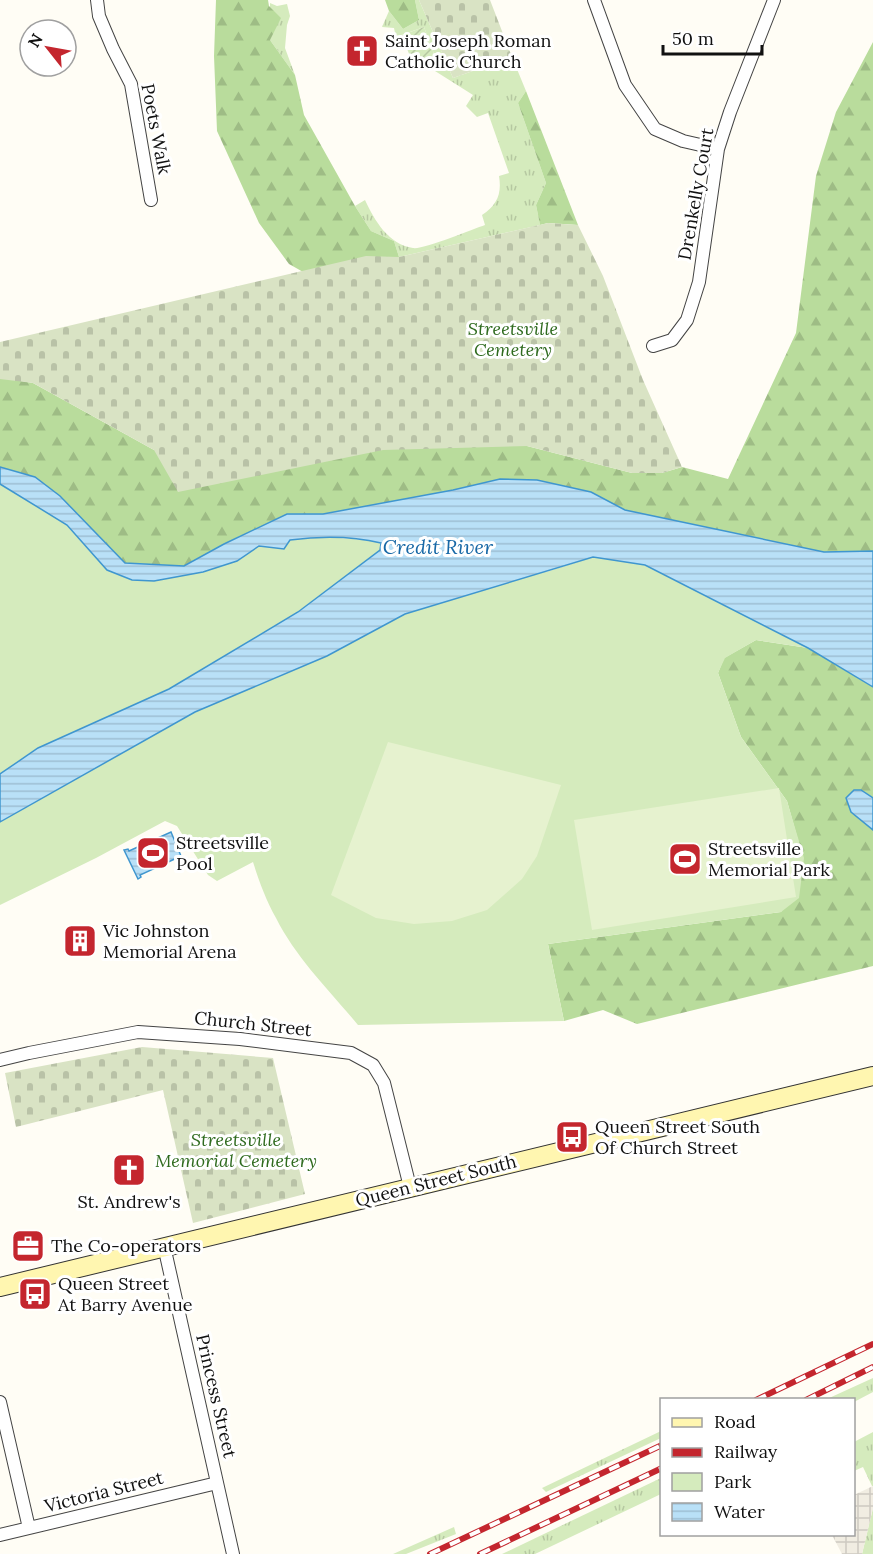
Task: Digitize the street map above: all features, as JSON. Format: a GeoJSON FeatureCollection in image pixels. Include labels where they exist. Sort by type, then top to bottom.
{"type":"FeatureCollection","features":[{"type":"Feature","properties":{"kind":"main road","name":"Queen Street South"},"geometry":{"type":"LineString","coordinates":[[0,1287],[873,1076]]}},
{"type":"Feature","properties":{"kind":"street","name":"Poets Walk"},"geometry":{"type":"LineString","coordinates":[[97,0],[103,27],[131,84],[151,200]]}},
{"type":"Feature","properties":{"kind":"street"},"geometry":{"type":"LineString","coordinates":[[594,0],[625,85],[655,129],[683,141],[718,148]]}},
{"type":"Feature","properties":{"kind":"street","name":"Drenkelly Court"},"geometry":{"type":"LineString","coordinates":[[653,346],[672,340],[687,320],[699,282],[718,148],[774,0]]}},
{"type":"Feature","properties":{"kind":"street","name":"Church Street"},"geometry":{"type":"LineString","coordinates":[[0,1060],[138,1032],[240,1039],[351,1053],[373,1065],[384,1083],[410,1187]]}},
{"type":"Feature","properties":{"kind":"street","name":"Princess Street"},"geometry":{"type":"LineString","coordinates":[[164,1246],[233,1554]]}},
{"type":"Feature","properties":{"kind":"street"},"geometry":{"type":"LineString","coordinates":[[0,1402],[29,1528]]}},
{"type":"Feature","properties":{"kind":"street","name":"Victoria Street"},"geometry":{"type":"LineString","coordinates":[[0,1535],[217,1483]]}},
{"type":"Feature","properties":{"kind":"green space"},"geometry":{"type":"Polygon","coordinates":[[[216,0],[268,0],[269,6],[281,18],[270,40],[295,75],[304,115],[355,206],[371,231],[394,241],[399,257],[527,446],[632,473],[662,473],[682,467],[728,479],[796,333],[816,176],[836,112],[873,42],[873,551],[824,552],[625,510],[591,492],[537,480],[500,479],[323,514],[287,514],[184,566],[125,563],[60,496],[35,477],[0,467],[0,379],[33,383],[154,450],[312,277],[289,264],[259,223],[217,131],[214,56],[216,0]]]}},
{"type":"Feature","properties":{"kind":"green space"},"geometry":{"type":"Polygon","coordinates":[[[385,0],[415,0],[419,20],[403,29],[389,11],[385,0]]]}},
{"type":"Feature","properties":{"kind":"green space"},"geometry":{"type":"Polygon","coordinates":[[[415,0],[419,0],[453,78],[512,57],[526,91],[518,103],[546,183],[536,205],[540,225],[399,257],[394,241],[371,231],[355,206],[365,200],[373,216],[389,237],[404,246],[418,248],[485,225],[482,215],[491,207],[499,194],[499,176],[509,173],[488,113],[477,117],[466,106],[473,95],[435,71],[437,62],[424,27],[393,38],[394,28],[382,27],[389,11],[403,29],[419,20],[415,0]]]}},
{"type":"Feature","properties":{"kind":"green space"},"geometry":{"type":"Polygon","coordinates":[[[419,0],[490,0],[512,57],[453,78],[419,0]]]}},
{"type":"Feature","properties":{"kind":"green space"},"geometry":{"type":"Polygon","coordinates":[[[270,3],[277,6],[287,4],[290,16],[285,48],[295,75],[270,40],[270,3]]]}},
{"type":"Feature","properties":{"kind":"green space"},"geometry":{"type":"Polygon","coordinates":[[[424,27],[437,62],[415,70],[402,35],[424,27]]]}},
{"type":"Feature","properties":{"kind":"green space"},"geometry":{"type":"Polygon","coordinates":[[[526,91],[578,225],[548,223],[540,225],[536,205],[546,183],[518,103],[526,91]]]}},
{"type":"Feature","properties":{"kind":"green space","name":"Streetsville Cemetery"},"geometry":{"type":"Polygon","coordinates":[[[548,223],[578,225],[603,276],[643,380],[682,467],[662,473],[632,473],[527,446],[383,450],[178,492],[154,450],[33,383],[0,379],[0,342],[366,256],[399,257],[548,223]]]}},
{"type":"Feature","properties":{"kind":"green space","name":"Streetsville Memorial Park"},"geometry":{"type":"Polygon","coordinates":[[[0,484],[67,525],[107,570],[132,580],[237,561],[259,546],[284,548],[289,540],[313,538],[381,542],[380,549],[546,572],[593,557],[645,565],[808,648],[756,640],[725,658],[718,673],[741,737],[787,801],[804,858],[799,898],[781,912],[548,944],[564,1021],[358,1025],[293,947],[272,911],[253,862],[217,881],[208,875],[177,826],[165,821],[0,905],[0,484]]]}},
{"type":"Feature","properties":{"kind":"green space"},"geometry":{"type":"Polygon","coordinates":[[[756,640],[808,648],[873,687],[873,798],[861,790],[851,812],[873,830],[873,966],[637,1024],[603,1010],[564,1021],[548,944],[781,912],[800,874],[803,858],[787,801],[741,737],[718,673],[724,658],[756,640]]]}},
{"type":"Feature","properties":{"kind":"green space"},"geometry":{"type":"Polygon","coordinates":[[[388,742],[561,785],[537,856],[522,879],[487,910],[452,921],[414,924],[376,918],[331,895],[388,742]]]}},
{"type":"Feature","properties":{"kind":"green space","name":"Streetsville Memorial Park"},"geometry":{"type":"Polygon","coordinates":[[[779,788],[796,897],[592,930],[574,820],[779,788]]]}},
{"type":"Feature","properties":{"kind":"green space","name":"Streetsville Memorial Cemetery"},"geometry":{"type":"Polygon","coordinates":[[[142,1047],[273,1058],[305,1194],[193,1223],[163,1090],[16,1127],[5,1073],[142,1047]]]}},
{"type":"Feature","properties":{"kind":"green space"},"geometry":{"type":"Polygon","coordinates":[[[873,1378],[873,1392],[855,1401],[855,1398],[829,1398],[873,1378]]]}},
{"type":"Feature","properties":{"kind":"green space"},"geometry":{"type":"Polygon","coordinates":[[[660,1431],[660,1438],[546,1492],[542,1488],[660,1431]]]}},
{"type":"Feature","properties":{"kind":"green space"},"geometry":{"type":"Polygon","coordinates":[[[873,1432],[873,1486],[863,1467],[855,1471],[855,1441],[873,1432]]]}},
{"type":"Feature","properties":{"kind":"green space"},"geometry":{"type":"Polygon","coordinates":[[[660,1478],[660,1494],[535,1554],[502,1554],[660,1478]]]}},
{"type":"Feature","properties":{"kind":"green space"},"geometry":{"type":"Polygon","coordinates":[[[873,1508],[873,1554],[862,1554],[873,1508]]]}},
{"type":"Feature","properties":{"kind":"green space"},"geometry":{"type":"Polygon","coordinates":[[[454,1527],[456,1534],[406,1554],[393,1554],[454,1527]]]}},
{"type":"Feature","properties":{"kind":"shaded area"},"geometry":{"type":"Polygon","coordinates":[[[873,1486],[873,1508],[862,1554],[842,1554],[833,1536],[855,1536],[855,1495],[873,1486]]]}},
{"type":"Feature","properties":{"kind":"water","name":"Credit River"},"geometry":{"type":"Polygon","coordinates":[[[0,467],[35,477],[60,496],[125,563],[184,566],[287,514],[323,514],[500,479],[537,480],[591,492],[625,510],[824,552],[873,551],[873,687],[808,648],[645,565],[593,557],[405,614],[327,656],[195,712],[0,822],[0,774],[38,748],[169,689],[298,612],[380,550],[381,543],[336,537],[290,540],[284,549],[259,546],[237,561],[203,572],[154,581],[132,580],[107,570],[67,525],[0,484],[0,467]]]}},
{"type":"Feature","properties":{"kind":"water"},"geometry":{"type":"Polygon","coordinates":[[[854,790],[861,790],[873,798],[873,830],[851,812],[846,798],[854,790]]]}},
{"type":"Feature","properties":{"kind":"water","name":"Streetsville Pool"},"geometry":{"type":"Polygon","coordinates":[[[171,832],[181,856],[140,875],[138,879],[124,850],[129,851],[171,832]]]}},
{"type":"Feature","properties":{"kind":"railway"},"geometry":{"type":"LineString","coordinates":[[760,1398],[873,1344]]}},
{"type":"Feature","properties":{"kind":"railway"},"geometry":{"type":"LineString","coordinates":[[810,1398],[873,1367]]}},
{"type":"Feature","properties":{"kind":"railway"},"geometry":{"type":"LineString","coordinates":[[430,1554],[660,1446]]}},
{"type":"Feature","properties":{"kind":"railway"},"geometry":{"type":"LineString","coordinates":[[480,1554],[660,1469]]}},
{"type":"Feature","properties":{"kind":"place","name":"Saint Joseph Roman Catholic Church"},"geometry":{"type":"Point","coordinates":[362,51]}},
{"type":"Feature","properties":{"kind":"place","name":"Streetsville Pool"},"geometry":{"type":"Point","coordinates":[153,853]}},
{"type":"Feature","properties":{"kind":"place","name":"Streetsville Memorial Park"},"geometry":{"type":"Point","coordinates":[685,859]}},
{"type":"Feature","properties":{"kind":"place","name":"Vic Johnston Memorial Arena"},"geometry":{"type":"Point","coordinates":[80,941]}},
{"type":"Feature","properties":{"kind":"place","name":"Queen Street South Of Church Street"},"geometry":{"type":"Point","coordinates":[572,1137]}},
{"type":"Feature","properties":{"kind":"place","name":"St. Andrew's"},"geometry":{"type":"Point","coordinates":[129,1170]}},
{"type":"Feature","properties":{"kind":"place","name":"The Co-operators"},"geometry":{"type":"Point","coordinates":[28,1246]}},
{"type":"Feature","properties":{"kind":"place","name":"Queen Street At Barry Avenue"},"geometry":{"type":"Point","coordinates":[35,1294]}}]}
